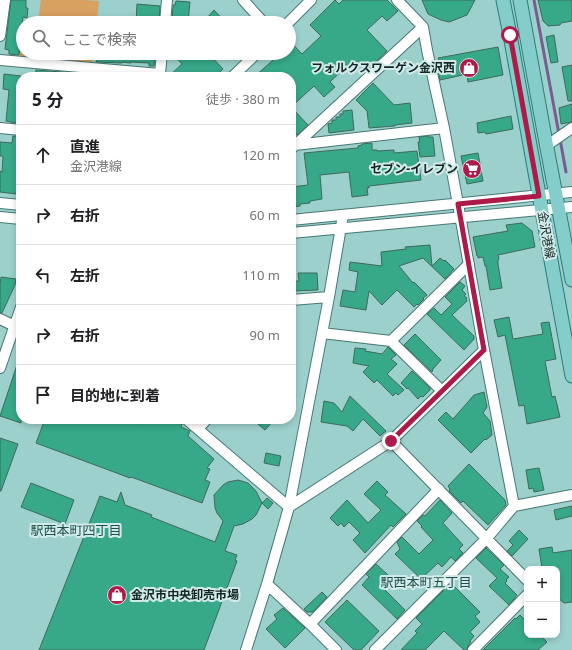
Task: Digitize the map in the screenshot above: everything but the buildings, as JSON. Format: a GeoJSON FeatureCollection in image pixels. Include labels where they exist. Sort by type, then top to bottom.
{"type":"FeatureCollection","features":[{"type":"Feature","properties":{"kind":"main road","name":"金沢港線"},"geometry":{"type":"LineString","coordinates":[[503,0],[572,376]]}},
{"type":"Feature","properties":{"kind":"main road","name":"金沢港線"},"geometry":{"type":"LineString","coordinates":[[520,0],[555,140],[556,194],[572,280]]}},
{"type":"Feature","properties":{"kind":"street"},"geometry":{"type":"LineString","coordinates":[[0,36],[5,0]]}},
{"type":"Feature","properties":{"kind":"street"},"geometry":{"type":"LineString","coordinates":[[166,16],[167,0]]}},
{"type":"Feature","properties":{"kind":"street"},"geometry":{"type":"LineString","coordinates":[[244,0],[258,16]]}},
{"type":"Feature","properties":{"kind":"street"},"geometry":{"type":"LineString","coordinates":[[295,16],[311,0]]}},
{"type":"Feature","properties":{"kind":"street"},"geometry":{"type":"LineString","coordinates":[[398,0],[423,27],[461,217],[484,350],[514,506]]}},
{"type":"Feature","properties":{"kind":"street"},"geometry":{"type":"LineString","coordinates":[[296,141],[423,27]]}},
{"type":"Feature","properties":{"kind":"street"},"geometry":{"type":"LineString","coordinates":[[0,60],[122,72]]}},
{"type":"Feature","properties":{"kind":"street"},"geometry":{"type":"LineString","coordinates":[[162,60],[162,72]]}},
{"type":"Feature","properties":{"kind":"street"},"geometry":{"type":"LineString","coordinates":[[237,72],[250,60]]}},
{"type":"Feature","properties":{"kind":"street"},"geometry":{"type":"LineString","coordinates":[[0,128],[16,130]]}},
{"type":"Feature","properties":{"kind":"street"},"geometry":{"type":"LineString","coordinates":[[296,145],[444,128]]}},
{"type":"Feature","properties":{"kind":"street"},"geometry":{"type":"LineString","coordinates":[[555,140],[572,128]]}},
{"type":"Feature","properties":{"kind":"street"},"geometry":{"type":"LineString","coordinates":[[296,220],[572,192]]}},
{"type":"Feature","properties":{"kind":"street"},"geometry":{"type":"LineString","coordinates":[[0,203],[16,205]]}},
{"type":"Feature","properties":{"kind":"street"},"geometry":{"type":"LineString","coordinates":[[296,233],[572,206]]}},
{"type":"Feature","properties":{"kind":"street"},"geometry":{"type":"LineString","coordinates":[[246,650],[289,507],[343,215]]}},
{"type":"Feature","properties":{"kind":"street"},"geometry":{"type":"LineString","coordinates":[[0,217],[16,219]]}},
{"type":"Feature","properties":{"kind":"street"},"geometry":{"type":"LineString","coordinates":[[391,341],[469,264]]}},
{"type":"Feature","properties":{"kind":"street"},"geometry":{"type":"LineString","coordinates":[[296,300],[329,297]]}},
{"type":"Feature","properties":{"kind":"street"},"geometry":{"type":"LineString","coordinates":[[0,319],[16,327]]}},
{"type":"Feature","properties":{"kind":"street"},"geometry":{"type":"LineString","coordinates":[[0,368],[16,332]]}},
{"type":"Feature","properties":{"kind":"street"},"geometry":{"type":"LineString","coordinates":[[322,333],[391,341],[442,391]]}},
{"type":"Feature","properties":{"kind":"street"},"geometry":{"type":"LineString","coordinates":[[289,507],[391,441],[484,350]]}},
{"type":"Feature","properties":{"kind":"street"},"geometry":{"type":"LineString","coordinates":[[192,424],[289,507]]}},
{"type":"Feature","properties":{"kind":"street"},"geometry":{"type":"LineString","coordinates":[[198,429],[202,424]]}},
{"type":"Feature","properties":{"kind":"street"},"geometry":{"type":"LineString","coordinates":[[391,441],[524,577]]}},
{"type":"Feature","properties":{"kind":"street"},"geometry":{"type":"LineString","coordinates":[[310,624],[439,490]]}},
{"type":"Feature","properties":{"kind":"street"},"geometry":{"type":"LineString","coordinates":[[375,650],[487,538],[514,506],[572,495]]}},
{"type":"Feature","properties":{"kind":"street"},"geometry":{"type":"LineString","coordinates":[[267,584],[336,650]]}},
{"type":"Feature","properties":{"kind":"street"},"geometry":{"type":"LineString","coordinates":[[473,650],[524,598]]}},
{"type":"Feature","properties":{"kind":"shaded area"},"geometry":{"type":"Polygon","coordinates":[[[41,0],[99,1],[98,16],[39,16],[41,0]]]}},
{"type":"Feature","properties":{"kind":"shaded area"},"geometry":{"type":"Polygon","coordinates":[[[38,60],[93,60],[92,66],[38,60]]]}},
{"type":"Feature","properties":{"kind":"waterway"},"geometry":{"type":"LineString","coordinates":[[534,0],[559,134]]}},
{"type":"Feature","properties":{"kind":"waterway"},"geometry":{"type":"LineString","coordinates":[[560,139],[566,172]]}},
{"type":"Feature","properties":{"kind":"place","name":"フォルクスワーゲン金沢西"},"geometry":{"type":"Point","coordinates":[469,68]}},
{"type":"Feature","properties":{"kind":"place","name":"セブン-イレブン"},"geometry":{"type":"Point","coordinates":[472,169]}},
{"type":"Feature","properties":{"kind":"place","name":"金沢市中央卸売市場"},"geometry":{"type":"Point","coordinates":[117,595]}},
{"type":"Feature","properties":{"kind":"district","name":"駅西本町四丁目"},"geometry":{"type":"Point","coordinates":[76,530]}},
{"type":"Feature","properties":{"kind":"district","name":"駅西本町五丁目"},"geometry":{"type":"Point","coordinates":[426,582]}},
{"type":"Feature","properties":{"kind":"route"},"geometry":{"type":"LineString","coordinates":[[391,441],[484,350],[458,204],[539,196],[510,35]]}}]}
